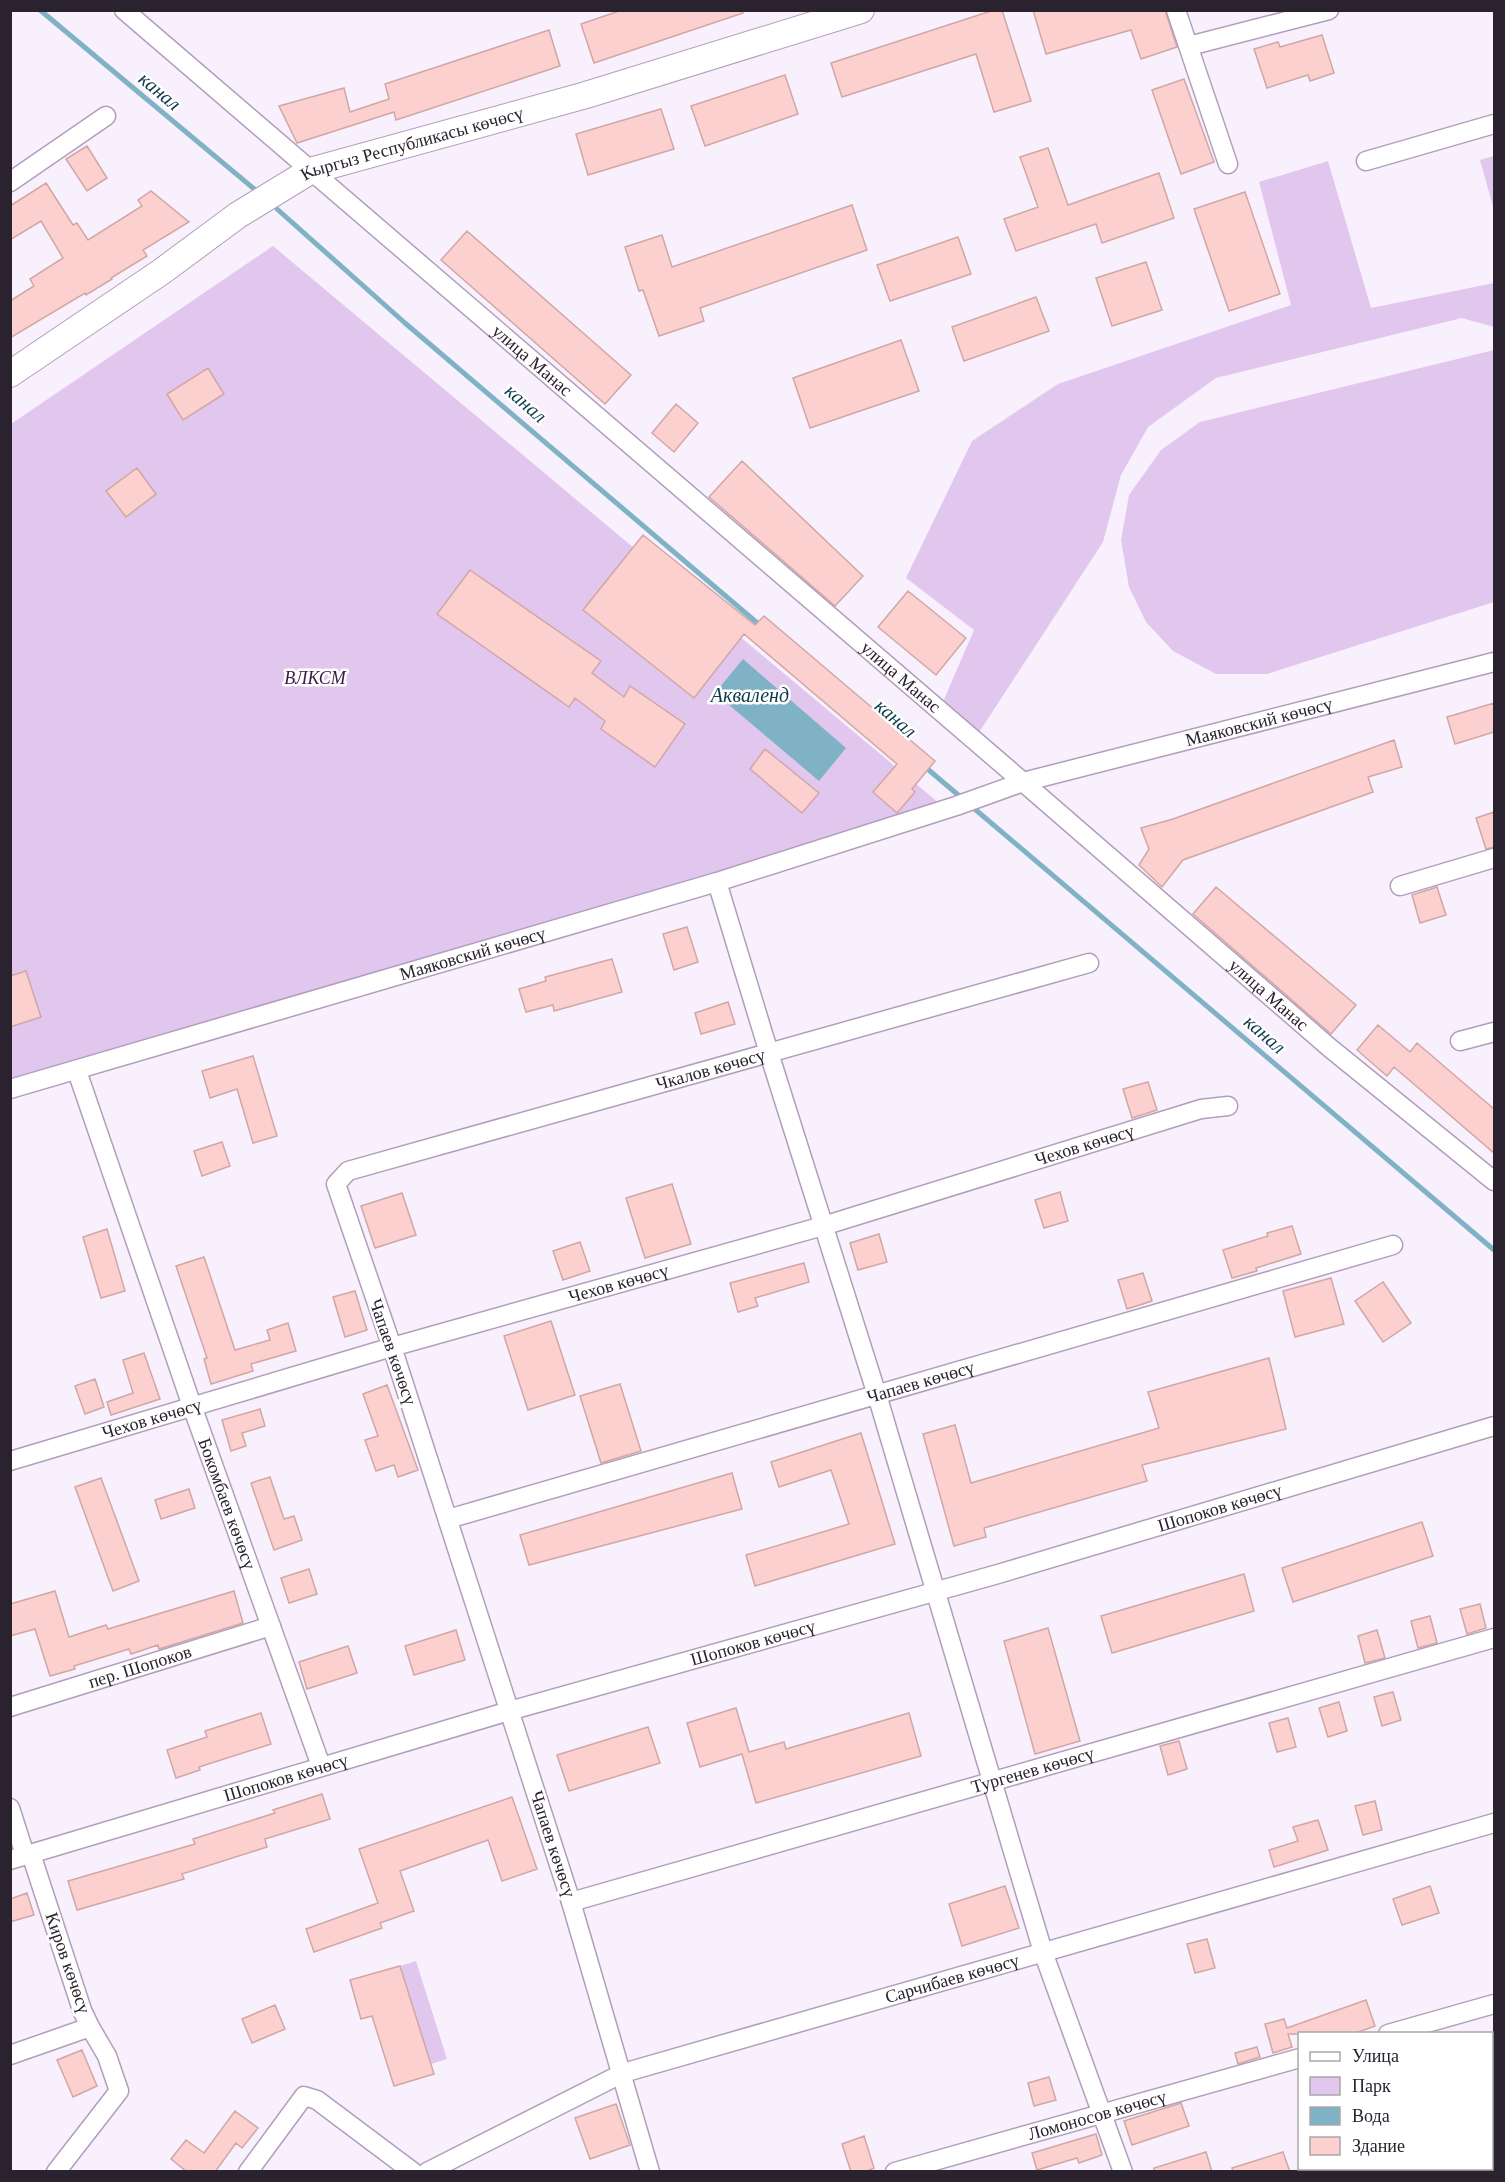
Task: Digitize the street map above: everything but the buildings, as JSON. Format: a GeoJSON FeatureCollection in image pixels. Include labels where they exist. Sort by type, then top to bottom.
{"type":"FeatureCollection","features":[{"type":"Feature","properties":{"kind":"main road","name":"Кыргыз Республикасы көчөсү"},"geometry":{"type":"LineString","coordinates":[[10,374],[160,272],[238,215],[310,171],[586,95],[861,10]]}},
{"type":"Feature","properties":{"kind":"street","name":"улица Манас"},"geometry":{"type":"LineString","coordinates":[[124,10],[1330,1048],[1494,1181]]}},
{"type":"Feature","properties":{"kind":"street"},"geometry":{"type":"LineString","coordinates":[[1176,10],[1228,164]]}},
{"type":"Feature","properties":{"kind":"street"},"geometry":{"type":"LineString","coordinates":[[1189,46],[1329,10]]}},
{"type":"Feature","properties":{"kind":"street"},"geometry":{"type":"LineString","coordinates":[[10,182],[106,116]]}},
{"type":"Feature","properties":{"kind":"street"},"geometry":{"type":"LineString","coordinates":[[1366,161],[1494,124]]}},
{"type":"Feature","properties":{"kind":"street","name":"Маяковский көчөсү"},"geometry":{"type":"LineString","coordinates":[[10,1089],[717,882],[956,806],[1023,782],[1494,662]]}},
{"type":"Feature","properties":{"kind":"street"},"geometry":{"type":"LineString","coordinates":[[1400,886],[1494,858]]}},
{"type":"Feature","properties":{"kind":"street"},"geometry":{"type":"LineString","coordinates":[[717,882],[937,1591],[1043,1952],[1123,2172]]}},
{"type":"Feature","properties":{"kind":"street","name":"Чкалов көчөсү"},"geometry":{"type":"LineString","coordinates":[[336,1184],[348,1171],[1089,963]]}},
{"type":"Feature","properties":{"kind":"street"},"geometry":{"type":"LineString","coordinates":[[1460,1041],[1494,1032]]}},
{"type":"Feature","properties":{"kind":"street","name":"Бокомбаев көчөсү"},"geometry":{"type":"LineString","coordinates":[[77,1071],[192,1406],[321,1766]]}},
{"type":"Feature","properties":{"kind":"street","name":"Чехов көчөсү"},"geometry":{"type":"LineString","coordinates":[[10,1461],[392,1347],[823,1226],[1201,1109],[1228,1106]]}},
{"type":"Feature","properties":{"kind":"street","name":"Чапаев көчөсү"},"geometry":{"type":"LineString","coordinates":[[336,1184],[392,1347],[508,1711],[572,1902],[650,2172]]}},
{"type":"Feature","properties":{"kind":"street","name":"Чапаев көчөсү"},"geometry":{"type":"LineString","coordinates":[[448,1520],[1393,1245]]}},
{"type":"Feature","properties":{"kind":"street","name":"Шопоков көчөсү"},"geometry":{"type":"LineString","coordinates":[[22,1856],[508,1711],[937,1591],[1494,1426]]}},
{"type":"Feature","properties":{"kind":"street","name":"пер. Шопоков"},"geometry":{"type":"LineString","coordinates":[[10,1707],[271,1626]]}},
{"type":"Feature","properties":{"kind":"street","name":"Тургенев көчөсү"},"geometry":{"type":"LineString","coordinates":[[572,1902],[1494,1638]]}},
{"type":"Feature","properties":{"kind":"street"},"geometry":{"type":"LineString","coordinates":[[10,1808],[22,1856]]}},
{"type":"Feature","properties":{"kind":"street","name":"Сарчибаев көчөсү"},"geometry":{"type":"LineString","coordinates":[[427,2172],[622,2073],[1494,1823]]}},
{"type":"Feature","properties":{"kind":"street","name":"Киров көчөсү"},"geometry":{"type":"LineString","coordinates":[[10,2055],[90,2027],[22,1856]]}},
{"type":"Feature","properties":{"kind":"street"},"geometry":{"type":"LineString","coordinates":[[1395,2032],[1494,2004]]}},
{"type":"Feature","properties":{"kind":"street"},"geometry":{"type":"LineString","coordinates":[[56,2172],[119,2091],[107,2056],[90,2027]]}},
{"type":"Feature","properties":{"kind":"street","name":"Ломоносов көчөсү"},"geometry":{"type":"LineString","coordinates":[[895,2172],[1298,2058]]}},
{"type":"Feature","properties":{"kind":"street"},"geometry":{"type":"LineString","coordinates":[[248,2172],[304,2096],[317,2100],[413,2172]]}},
{"type":"Feature","properties":{"kind":"green space"},"geometry":{"type":"Polygon","coordinates":[[[1494,156],[1494,210],[1480,160],[1494,156]]]}},
{"type":"Feature","properties":{"kind":"green space"},"geometry":{"type":"Polygon","coordinates":[[[1328,161],[1371,308],[1494,283],[1494,327],[1462,318],[1216,378],[1148,427],[1121,475],[1103,542],[978,734],[942,704],[974,630],[906,578],[972,441],[1058,384],[1291,305],[1259,182],[1328,161]]]}},
{"type":"Feature","properties":{"kind":"green space","name":"ВЛКСМ"},"geometry":{"type":"Polygon","coordinates":[[[273,246],[940,804],[651,899],[11,1079],[11,424],[273,246]]]}},
{"type":"Feature","properties":{"kind":"green space"},"geometry":{"type":"Polygon","coordinates":[[[1494,350],[1494,602],[1267,674],[1216,674],[1173,651],[1146,622],[1129,587],[1121,540],[1129,495],[1161,450],[1200,422],[1494,350]]]}},
{"type":"Feature","properties":{"kind":"green space"},"geometry":{"type":"Polygon","coordinates":[[[416,1961],[447,2059],[431,2064],[400,1966],[416,1961]]]}},
{"type":"Feature","properties":{"kind":"water","name":"Акваленд"},"geometry":{"type":"Polygon","coordinates":[[[743,659],[846,748],[819,781],[715,693],[743,659]]]}},
{"type":"Feature","properties":{"kind":"waterway","name":"канал"},"geometry":{"type":"LineString","coordinates":[[40,10],[259,193]]}},
{"type":"Feature","properties":{"kind":"waterway","name":"канал"},"geometry":{"type":"LineString","coordinates":[[277,209],[405,323],[762,627]]}},
{"type":"Feature","properties":{"kind":"waterway","name":"канал"},"geometry":{"type":"LineString","coordinates":[[924,766],[963,799]]}},
{"type":"Feature","properties":{"kind":"waterway","name":"канал"},"geometry":{"type":"LineString","coordinates":[[970,805],[1494,1250]]}}]}
